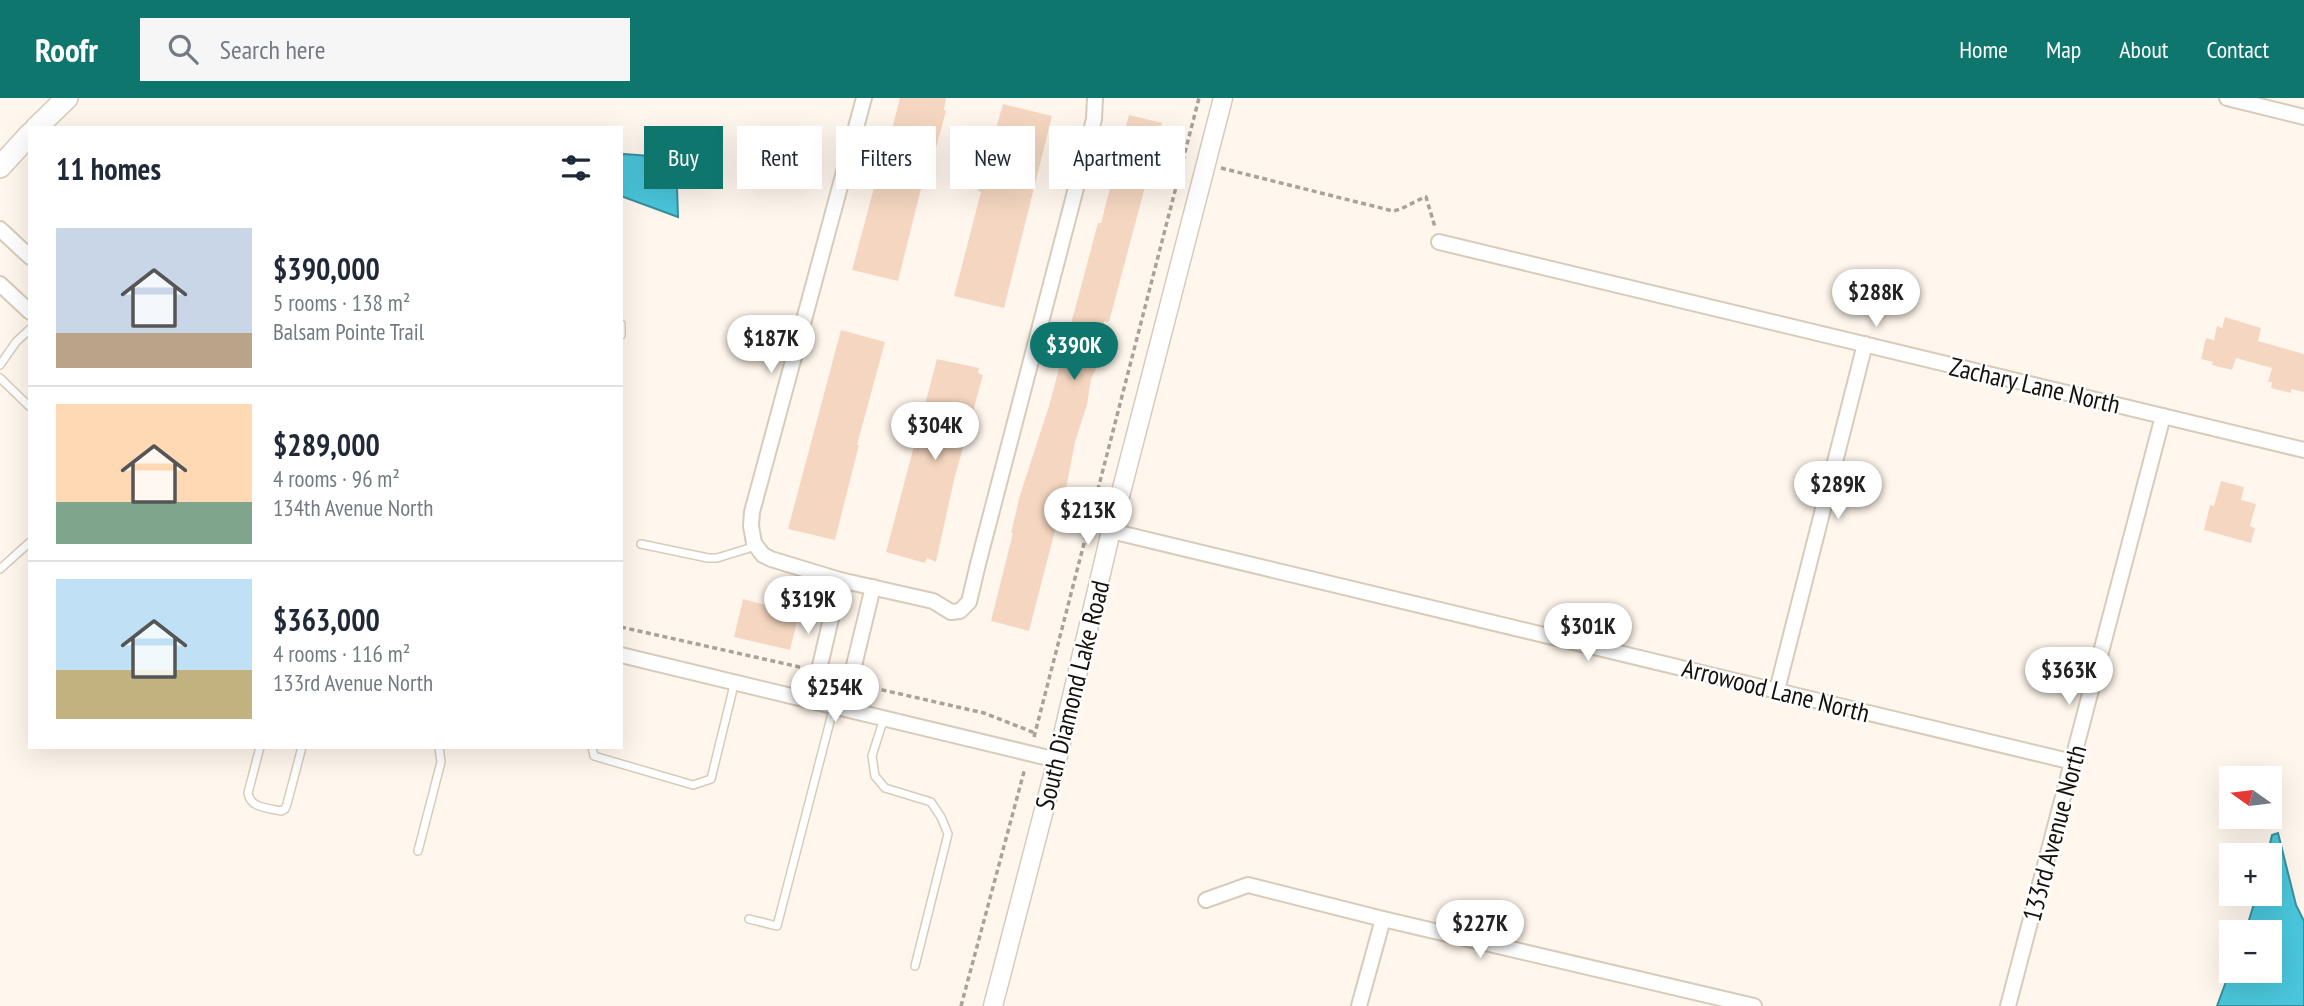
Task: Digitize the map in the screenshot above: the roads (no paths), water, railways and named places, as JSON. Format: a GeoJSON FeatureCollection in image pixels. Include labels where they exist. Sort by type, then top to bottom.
{"type":"FeatureCollection","features":[{"type":"Feature","properties":{"kind":"main road"},"geometry":{"type":"LineString","coordinates":[[38,126],[67,98]]}},
{"type":"Feature","properties":{"kind":"main road"},"geometry":{"type":"LineString","coordinates":[[0,167],[28,136]]}},
{"type":"Feature","properties":{"kind":"street"},"geometry":{"type":"LineString","coordinates":[[864,98],[752,512],[751,526],[756,546],[763,555],[771,559],[840,580],[933,601],[951,612],[960,611],[969,602],[1094,119],[1095,98]]}},
{"type":"Feature","properties":{"kind":"street","name":"South Diamond Lake Road"},"geometry":{"type":"LineString","coordinates":[[993,1006],[1057,760],[1111,531],[1223,98]]}},
{"type":"Feature","properties":{"kind":"street"},"geometry":{"type":"LineString","coordinates":[[2227,98],[2280,104],[2304,117]]}},
{"type":"Feature","properties":{"kind":"street"},"geometry":{"type":"LineString","coordinates":[[0,229],[28,255]]}},
{"type":"Feature","properties":{"kind":"street","name":"Zachary Lane North"},"geometry":{"type":"LineString","coordinates":[[1439,242],[2304,450]]}},
{"type":"Feature","properties":{"kind":"street"},"geometry":{"type":"LineString","coordinates":[[0,284],[28,310]]}},
{"type":"Feature","properties":{"kind":"street"},"geometry":{"type":"LineString","coordinates":[[1777,690],[1865,344]]}},
{"type":"Feature","properties":{"kind":"street","name":"133rd Avenue North"},"geometry":{"type":"LineString","coordinates":[[2008,1006],[2163,416]]}},
{"type":"Feature","properties":{"kind":"street","name":"Arrowood Lane North"},"geometry":{"type":"LineString","coordinates":[[1111,531],[2073,762]]}},
{"type":"Feature","properties":{"kind":"street"},"geometry":{"type":"LineString","coordinates":[[812,700],[840,580]]}},
{"type":"Feature","properties":{"kind":"street"},"geometry":{"type":"LineString","coordinates":[[839,706],[873,587]]}},
{"type":"Feature","properties":{"kind":"street"},"geometry":{"type":"LineString","coordinates":[[623,655],[1057,760]]}},
{"type":"Feature","properties":{"kind":"street"},"geometry":{"type":"LineString","coordinates":[[1206,900],[1248,885],[1754,1006]]}},
{"type":"Feature","properties":{"kind":"street"},"geometry":{"type":"LineString","coordinates":[[1359,1006],[1382,919]]}},
{"type":"Feature","properties":{"kind":"street"},"geometry":{"type":"LineString","coordinates":[[1683,1006],[1687,990]]}},
{"type":"Feature","properties":{"kind":"lane"},"geometry":{"type":"LineString","coordinates":[[0,365],[16,342],[28,331]]}},
{"type":"Feature","properties":{"kind":"lane"},"geometry":{"type":"LineString","coordinates":[[0,378],[28,405]]}},
{"type":"Feature","properties":{"kind":"lane"},"geometry":{"type":"LineString","coordinates":[[0,569],[28,544]]}},
{"type":"Feature","properties":{"kind":"lane"},"geometry":{"type":"LineString","coordinates":[[641,544],[708,558],[717,558],[756,546]]}},
{"type":"Feature","properties":{"kind":"lane"},"geometry":{"type":"LineString","coordinates":[[592,749],[594,756],[693,786],[711,779],[735,681]]}},
{"type":"Feature","properties":{"kind":"lane"},"geometry":{"type":"LineString","coordinates":[[749,919],[777,926],[839,706]]}},
{"type":"Feature","properties":{"kind":"lane"},"geometry":{"type":"LineString","coordinates":[[884,717],[872,756],[875,776],[885,788],[931,802],[948,834],[915,966]]}},
{"type":"Feature","properties":{"kind":"lane"},"geometry":{"type":"LineString","coordinates":[[259,749],[248,799],[253,804],[281,811],[287,804],[301,749]]}},
{"type":"Feature","properties":{"kind":"lane"},"geometry":{"type":"LineString","coordinates":[[418,852],[441,762],[439,749]]}},
{"type":"Feature","properties":{"kind":"water"},"geometry":{"type":"Polygon","coordinates":[[[623,155],[644,156],[644,189],[677,189],[678,217],[623,197],[623,155]]]}},
{"type":"Feature","properties":{"kind":"water"},"geometry":{"type":"Polygon","coordinates":[[[2278,833],[2280,843],[2270,843],[2272,835],[2278,833]]]}},
{"type":"Feature","properties":{"kind":"water"},"geometry":{"type":"Polygon","coordinates":[[[2282,849],[2296,905],[2304,921],[2304,1006],[2217,1006],[2225,983],[2282,983],[2282,920],[2249,920],[2253,906],[2282,906],[2282,849]]]}}]}
